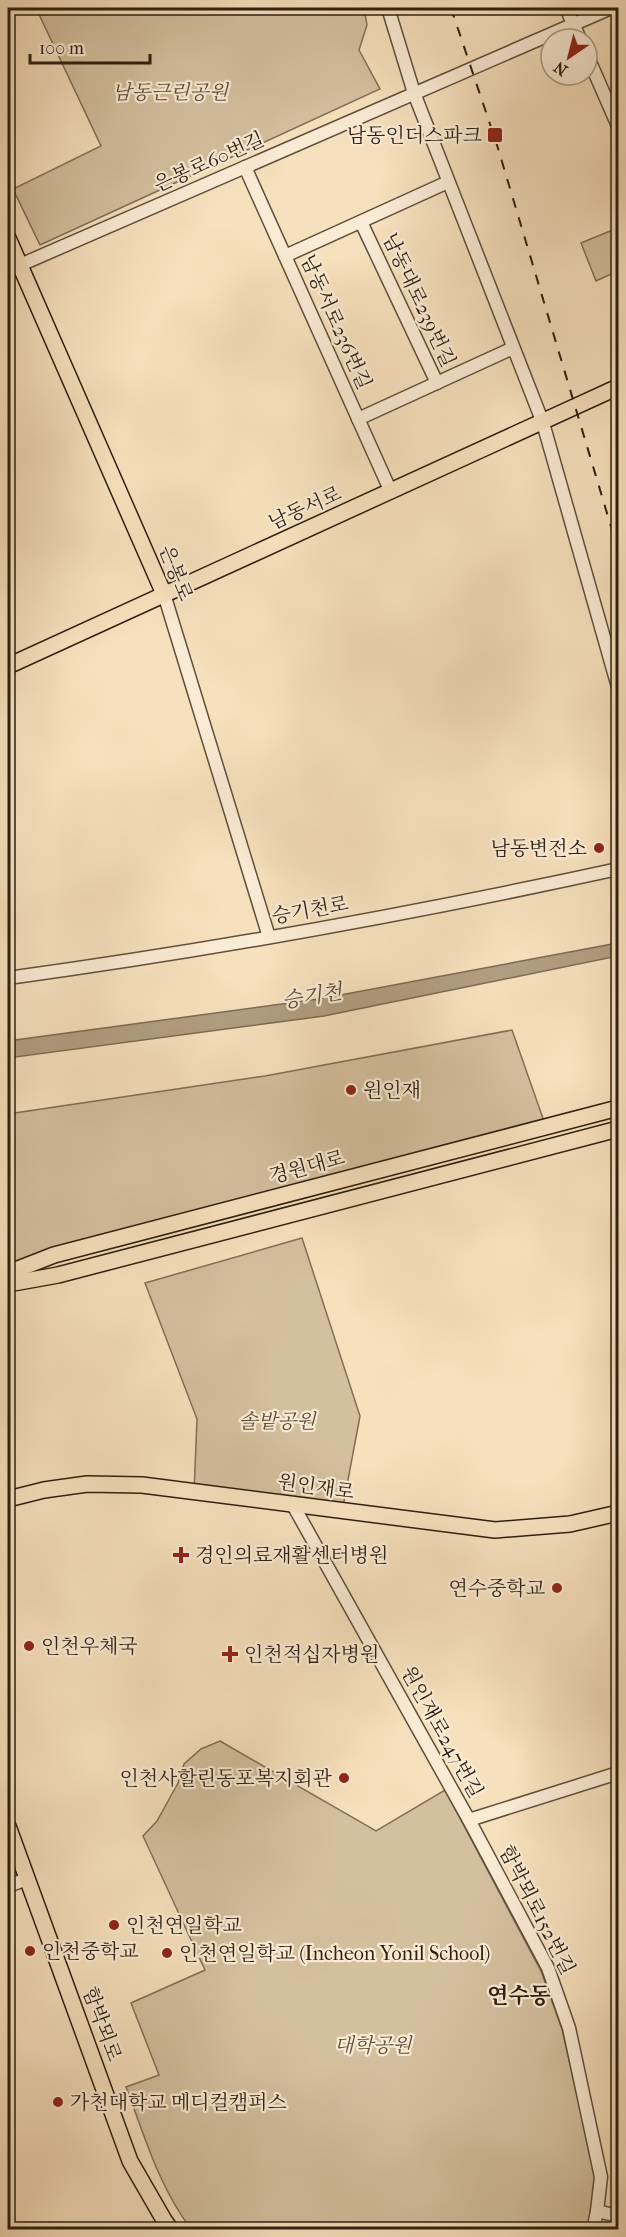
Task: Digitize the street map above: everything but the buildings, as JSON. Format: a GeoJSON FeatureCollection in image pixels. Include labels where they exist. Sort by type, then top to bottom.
{"type":"FeatureCollection","features":[{"type":"Feature","properties":{"kind":"main road","name":"은봉로"},"geometry":{"type":"LineString","coordinates":[[8,238],[164,594]]}},
{"type":"Feature","properties":{"kind":"main road","name":"남동서로"},"geometry":{"type":"LineString","coordinates":[[8,666],[618,387]]}},
{"type":"Feature","properties":{"kind":"main road","name":"경원대로"},"geometry":{"type":"LineString","coordinates":[[8,1273],[54,1255],[618,1108]]}},
{"type":"Feature","properties":{"kind":"main road"},"geometry":{"type":"LineString","coordinates":[[8,1284],[58,1275],[618,1129]]}},
{"type":"Feature","properties":{"kind":"main road","name":"원인재로"},"geometry":{"type":"LineString","coordinates":[[8,1499],[44,1490],[102,1484],[142,1485],[495,1530],[570,1524],[618,1513]]}},
{"type":"Feature","properties":{"kind":"main road","name":"함박뫼로"},"geometry":{"type":"LineString","coordinates":[[8,1826],[130,2161],[171,2229]]}},
{"type":"Feature","properties":{"kind":"street"},"geometry":{"type":"LineString","coordinates":[[388,8],[414,93],[543,423],[618,687]]}},
{"type":"Feature","properties":{"kind":"street"},"geometry":{"type":"LineString","coordinates":[[566,8],[574,25]]}},
{"type":"Feature","properties":{"kind":"street","name":"은봉로60번길"},"geometry":{"type":"LineString","coordinates":[[20,266],[611,8]]}},
{"type":"Feature","properties":{"kind":"street"},"geometry":{"type":"LineString","coordinates":[[599,82],[618,126]]}},
{"type":"Feature","properties":{"kind":"street","name":"남동서로236번길"},"geometry":{"type":"LineString","coordinates":[[245,167],[391,492]]}},
{"type":"Feature","properties":{"kind":"street","name":"남동대로239번길"},"geometry":{"type":"LineString","coordinates":[[437,383],[361,222],[448,182]]}},
{"type":"Feature","properties":{"kind":"street"},"geometry":{"type":"LineString","coordinates":[[285,256],[361,222]]}},
{"type":"Feature","properties":{"kind":"street"},"geometry":{"type":"LineString","coordinates":[[358,419],[513,348]]}},
{"type":"Feature","properties":{"kind":"street","name":"은봉로"},"geometry":{"type":"LineString","coordinates":[[164,594],[269,938]]}},
{"type":"Feature","properties":{"kind":"street","name":"승기천로"},"geometry":{"type":"LineString","coordinates":[[8,978],[174,955],[479,899],[618,869]]}},
{"type":"Feature","properties":{"kind":"street","name":"원인재로247번길"},"geometry":{"type":"LineString","coordinates":[[293,1505],[469,1820]]}},
{"type":"Feature","properties":{"kind":"street"},"geometry":{"type":"LineString","coordinates":[[469,1820],[618,1773]]}},
{"type":"Feature","properties":{"kind":"street","name":"함박뫼로152번길"},"geometry":{"type":"LineString","coordinates":[[469,1820],[548,1968],[569,2028],[601,2177],[597,2211],[592,2229]]}},
{"type":"Feature","properties":{"kind":"street"},"geometry":{"type":"LineString","coordinates":[[8,1886],[27,1879]]}},
{"type":"Feature","properties":{"kind":"street"},"geometry":{"type":"LineString","coordinates":[[597,2211],[618,2216]]}},
{"type":"Feature","properties":{"kind":"green space","name":"남동근린공원"},"geometry":{"type":"Polygon","coordinates":[[[36,8],[364,8],[367,25],[359,50],[380,89],[40,245],[13,189],[101,146],[36,8]]]}},
{"type":"Feature","properties":{"kind":"green space"},"geometry":{"type":"Polygon","coordinates":[[[615,229],[618,238],[618,271],[596,281],[581,243],[615,229]]]}},
{"type":"Feature","properties":{"kind":"green space"},"geometry":{"type":"Polygon","coordinates":[[[512,1030],[546,1127],[8,1273],[8,1114],[265,1076],[512,1030]]]}},
{"type":"Feature","properties":{"kind":"green space","name":"솔밭공원"},"geometry":{"type":"Polygon","coordinates":[[[302,1238],[360,1416],[342,1512],[194,1492],[197,1419],[145,1283],[302,1238]]]}},
{"type":"Feature","properties":{"kind":"green space","name":"대학공원"},"geometry":{"type":"Polygon","coordinates":[[[220,1741],[376,1831],[445,1790],[541,1971],[562,2029],[596,2177],[590,2224],[586,2230],[191,2229],[161,2179],[126,2087],[159,2075],[131,2003],[205,1970],[143,1836],[157,1821],[178,1783],[184,1764],[201,1749],[220,1741]]]}},
{"type":"Feature","properties":{"kind":"shaded area"},"geometry":{"type":"Polygon","coordinates":[[[618,943],[618,956],[324,1016],[8,1058],[8,1041],[319,999],[618,943]]]}},
{"type":"Feature","properties":{"kind":"railway"},"geometry":{"type":"LineString","coordinates":[[451,8],[497,145],[618,550]]}},
{"type":"Feature","properties":{"kind":"railway"},"geometry":{"type":"LineString","coordinates":[[612,496],[618,522]]}},
{"type":"Feature","properties":{"kind":"place","name":"남동인더스파크"},"geometry":{"type":"Point","coordinates":[495,135]}},
{"type":"Feature","properties":{"kind":"place","name":"남동변전소"},"geometry":{"type":"Point","coordinates":[599,848]}},
{"type":"Feature","properties":{"kind":"place","name":"원인재"},"geometry":{"type":"Point","coordinates":[351,1090]}},
{"type":"Feature","properties":{"kind":"place","name":"경인의료재활센터병원"},"geometry":{"type":"Point","coordinates":[181,1555]}},
{"type":"Feature","properties":{"kind":"place","name":"연수중학교"},"geometry":{"type":"Point","coordinates":[557,1588]}},
{"type":"Feature","properties":{"kind":"place","name":"인천우체국"},"geometry":{"type":"Point","coordinates":[29,1646]}},
{"type":"Feature","properties":{"kind":"place","name":"인천적십자병원"},"geometry":{"type":"Point","coordinates":[230,1654]}},
{"type":"Feature","properties":{"kind":"place","name":"인천사할린동포복지회관"},"geometry":{"type":"Point","coordinates":[344,1778]}},
{"type":"Feature","properties":{"kind":"place","name":"인천연일학교"},"geometry":{"type":"Point","coordinates":[114,1925]}},
{"type":"Feature","properties":{"kind":"place","name":"인천중학교"},"geometry":{"type":"Point","coordinates":[30,1951]}},
{"type":"Feature","properties":{"kind":"place","name":"인천연일학교 (Incheon Yonil School)"},"geometry":{"type":"Point","coordinates":[167,1953]}},
{"type":"Feature","properties":{"kind":"place","name":"가천대학교 메디컬캠퍼스"},"geometry":{"type":"Point","coordinates":[58,2102]}},
{"type":"Feature","properties":{"kind":"district","name":"연수동"},"geometry":{"type":"Point","coordinates":[519,1996]}},
{"type":"Feature","properties":{"kind":"water label","name":"승기천"},"geometry":{"type":"Point","coordinates":[312,996]}}]}
